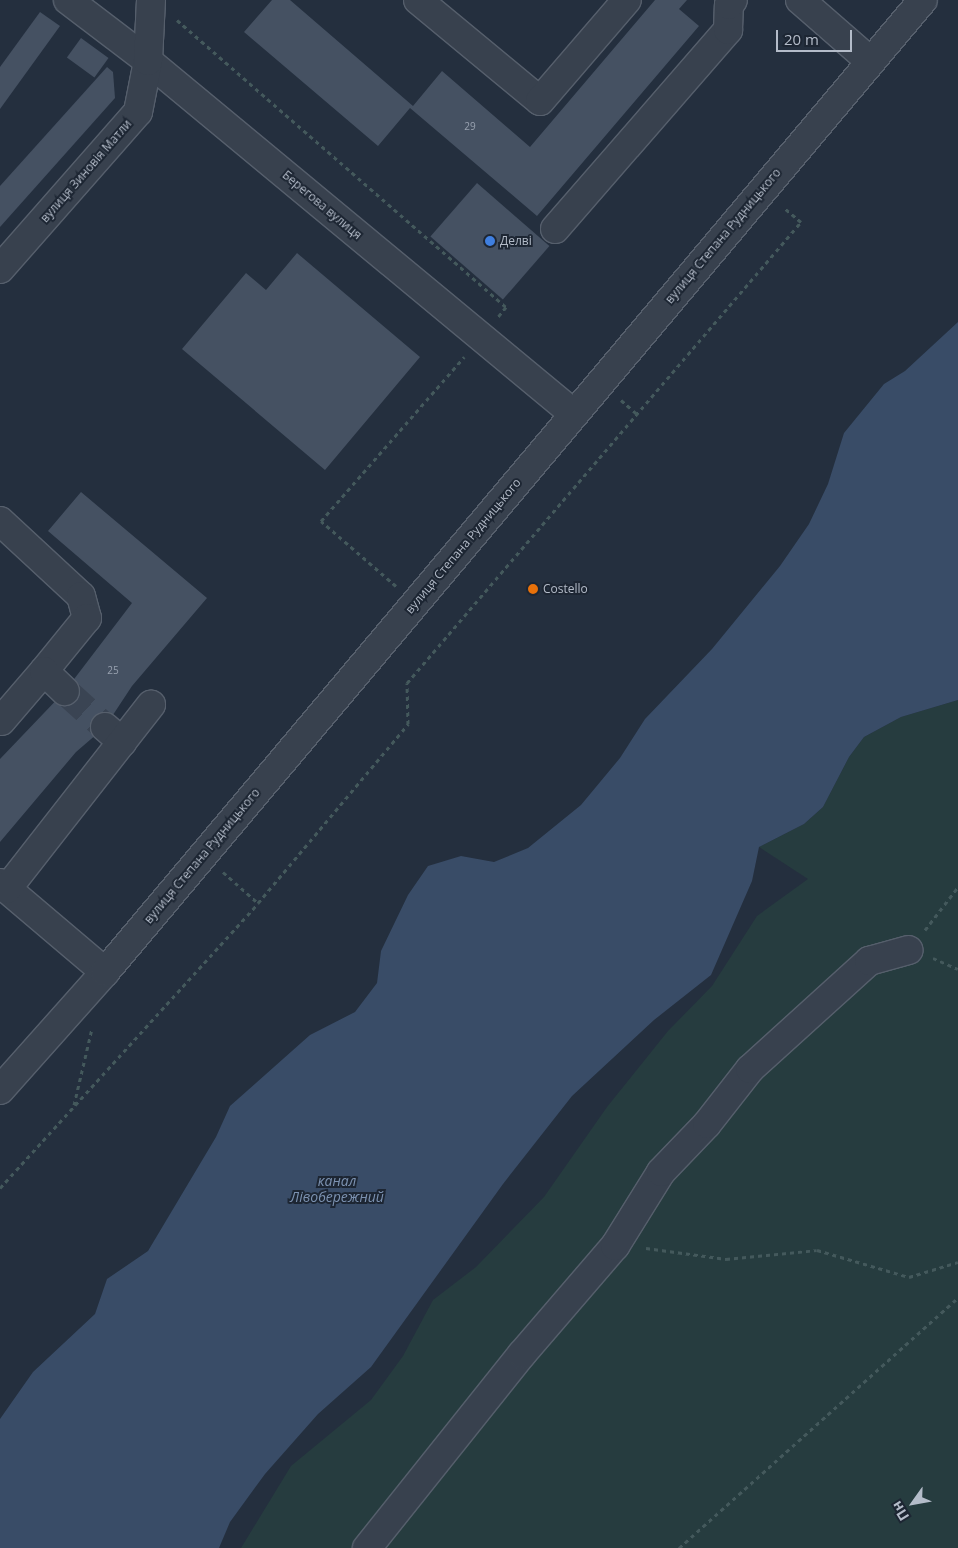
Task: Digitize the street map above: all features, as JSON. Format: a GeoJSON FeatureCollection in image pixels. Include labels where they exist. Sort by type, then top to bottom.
{"type":"FeatureCollection","features":[{"type":"Feature","properties":{"kind":"street","name":"Берегова вулиця"},"geometry":{"type":"LineString","coordinates":[[68,0],[148,61],[574,414]]}},
{"type":"Feature","properties":{"kind":"street"},"geometry":{"type":"LineString","coordinates":[[418,0],[540,101],[627,0]]}},
{"type":"Feature","properties":{"kind":"street"},"geometry":{"type":"LineString","coordinates":[[555,229],[728,30],[729,5],[733,0]]}},
{"type":"Feature","properties":{"kind":"street"},"geometry":{"type":"LineString","coordinates":[[800,0],[870,62]]}},
{"type":"Feature","properties":{"kind":"street","name":"вулиця Степана Рудницького"},"geometry":{"type":"LineString","coordinates":[[0,1090],[105,972],[923,0]]}},
{"type":"Feature","properties":{"kind":"street","name":"вулиця Зиновія Матли"},"geometry":{"type":"LineString","coordinates":[[0,269],[138,112],[160,7]]}},
{"type":"Feature","properties":{"kind":"street"},"geometry":{"type":"LineString","coordinates":[[0,521],[81,596],[87,618],[1,721]]}},
{"type":"Feature","properties":{"kind":"street"},"geometry":{"type":"LineString","coordinates":[[44,671],[65,691]]}},
{"type":"Feature","properties":{"kind":"street"},"geometry":{"type":"LineString","coordinates":[[105,972],[3,886],[113,735],[151,705]]}},
{"type":"Feature","properties":{"kind":"street"},"geometry":{"type":"LineString","coordinates":[[367,1548],[522,1354],[615,1246],[660,1172],[707,1124],[750,1070],[869,961],[909,950]]}},
{"type":"Feature","properties":{"kind":"path"},"geometry":{"type":"LineString","coordinates":[[160,7],[506,307]]}},
{"type":"Feature","properties":{"kind":"path"},"geometry":{"type":"LineString","coordinates":[[0,1188],[258,903],[408,724],[407,683],[801,222],[763,190]]}},
{"type":"Feature","properties":{"kind":"path"},"geometry":{"type":"LineString","coordinates":[[416,602],[322,521],[481,337]]}},
{"type":"Feature","properties":{"kind":"path"},"geometry":{"type":"LineString","coordinates":[[203,854],[258,903]]}},
{"type":"Feature","properties":{"kind":"path"},"geometry":{"type":"LineString","coordinates":[[909,950],[958,887]]}},
{"type":"Feature","properties":{"kind":"path"},"geometry":{"type":"LineString","coordinates":[[74,1106],[94,1020]]}},
{"type":"Feature","properties":{"kind":"path"},"geometry":{"type":"LineString","coordinates":[[615,1246],[726,1259],[817,1250],[909,1277],[958,1262]]}},
{"type":"Feature","properties":{"kind":"path"},"geometry":{"type":"LineString","coordinates":[[679,1548],[958,1298]]}},
{"type":"Feature","properties":{"kind":"green space"},"geometry":{"type":"Polygon","coordinates":[[[958,700],[958,1548],[241,1548],[291,1466],[371,1400],[403,1356],[433,1300],[476,1267],[544,1197],[607,1107],[668,1031],[712,986],[757,916],[808,879],[759,847],[804,824],[823,807],[849,757],[864,737],[901,717],[958,700]]]}},
{"type":"Feature","properties":{"kind":"water","name":"канал Лівобережний"},"geometry":{"type":"Polygon","coordinates":[[[958,322],[958,700],[901,717],[864,737],[849,757],[823,807],[804,824],[759,847],[752,881],[711,975],[654,1020],[572,1096],[503,1184],[371,1367],[318,1414],[265,1474],[230,1522],[219,1548],[0,1548],[0,1419],[33,1372],[95,1314],[107,1279],[148,1251],[216,1137],[230,1106],[310,1035],[355,1012],[377,983],[381,951],[408,895],[428,866],[461,856],[494,862],[528,848],[581,805],[620,758],[645,719],[712,649],[780,566],[809,524],[828,484],[844,433],[884,384],[905,371],[958,322]]]}},
{"type":"Feature","properties":{"kind":"building"},"geometry":{"type":"Polygon","coordinates":[[[272,0],[290,0],[413,106],[442,71],[530,147],[655,0],[687,0],[679,9],[699,26],[537,216],[410,108],[378,146],[244,32],[272,0]]]}},
{"type":"Feature","properties":{"kind":"building"},"geometry":{"type":"Polygon","coordinates":[[[40,12],[60,26],[0,109],[0,67],[40,12]]]}},
{"type":"Feature","properties":{"kind":"building"},"geometry":{"type":"Polygon","coordinates":[[[81,38],[109,58],[94,77],[67,57],[81,38]]]}},
{"type":"Feature","properties":{"kind":"building"},"geometry":{"type":"Polygon","coordinates":[[[107,67],[113,72],[115,98],[0,227],[0,186],[107,67]]]}},
{"type":"Feature","properties":{"kind":"building","name":"Делві"},"geometry":{"type":"Polygon","coordinates":[[[477,183],[549,246],[503,300],[430,237],[477,183]]]}},
{"type":"Feature","properties":{"kind":"building"},"geometry":{"type":"Polygon","coordinates":[[[297,253],[420,357],[325,470],[182,349],[246,273],[266,290],[297,253]]]}},
{"type":"Feature","properties":{"kind":"building"},"geometry":{"type":"Polygon","coordinates":[[[81,492],[207,598],[132,686],[105,727],[76,752],[0,842],[0,759],[65,691],[132,603],[48,531],[81,492]]]}},
{"type":"Feature","properties":{"kind":"tunnel"},"geometry":{"type":"LineString","coordinates":[[65,691],[105,727]]}},
{"type":"Feature","properties":{"kind":"place","name":"Делві"},"geometry":{"type":"Point","coordinates":[490,241]}},
{"type":"Feature","properties":{"kind":"place","name":"Costello"},"geometry":{"type":"Point","coordinates":[533,589]}}]}
